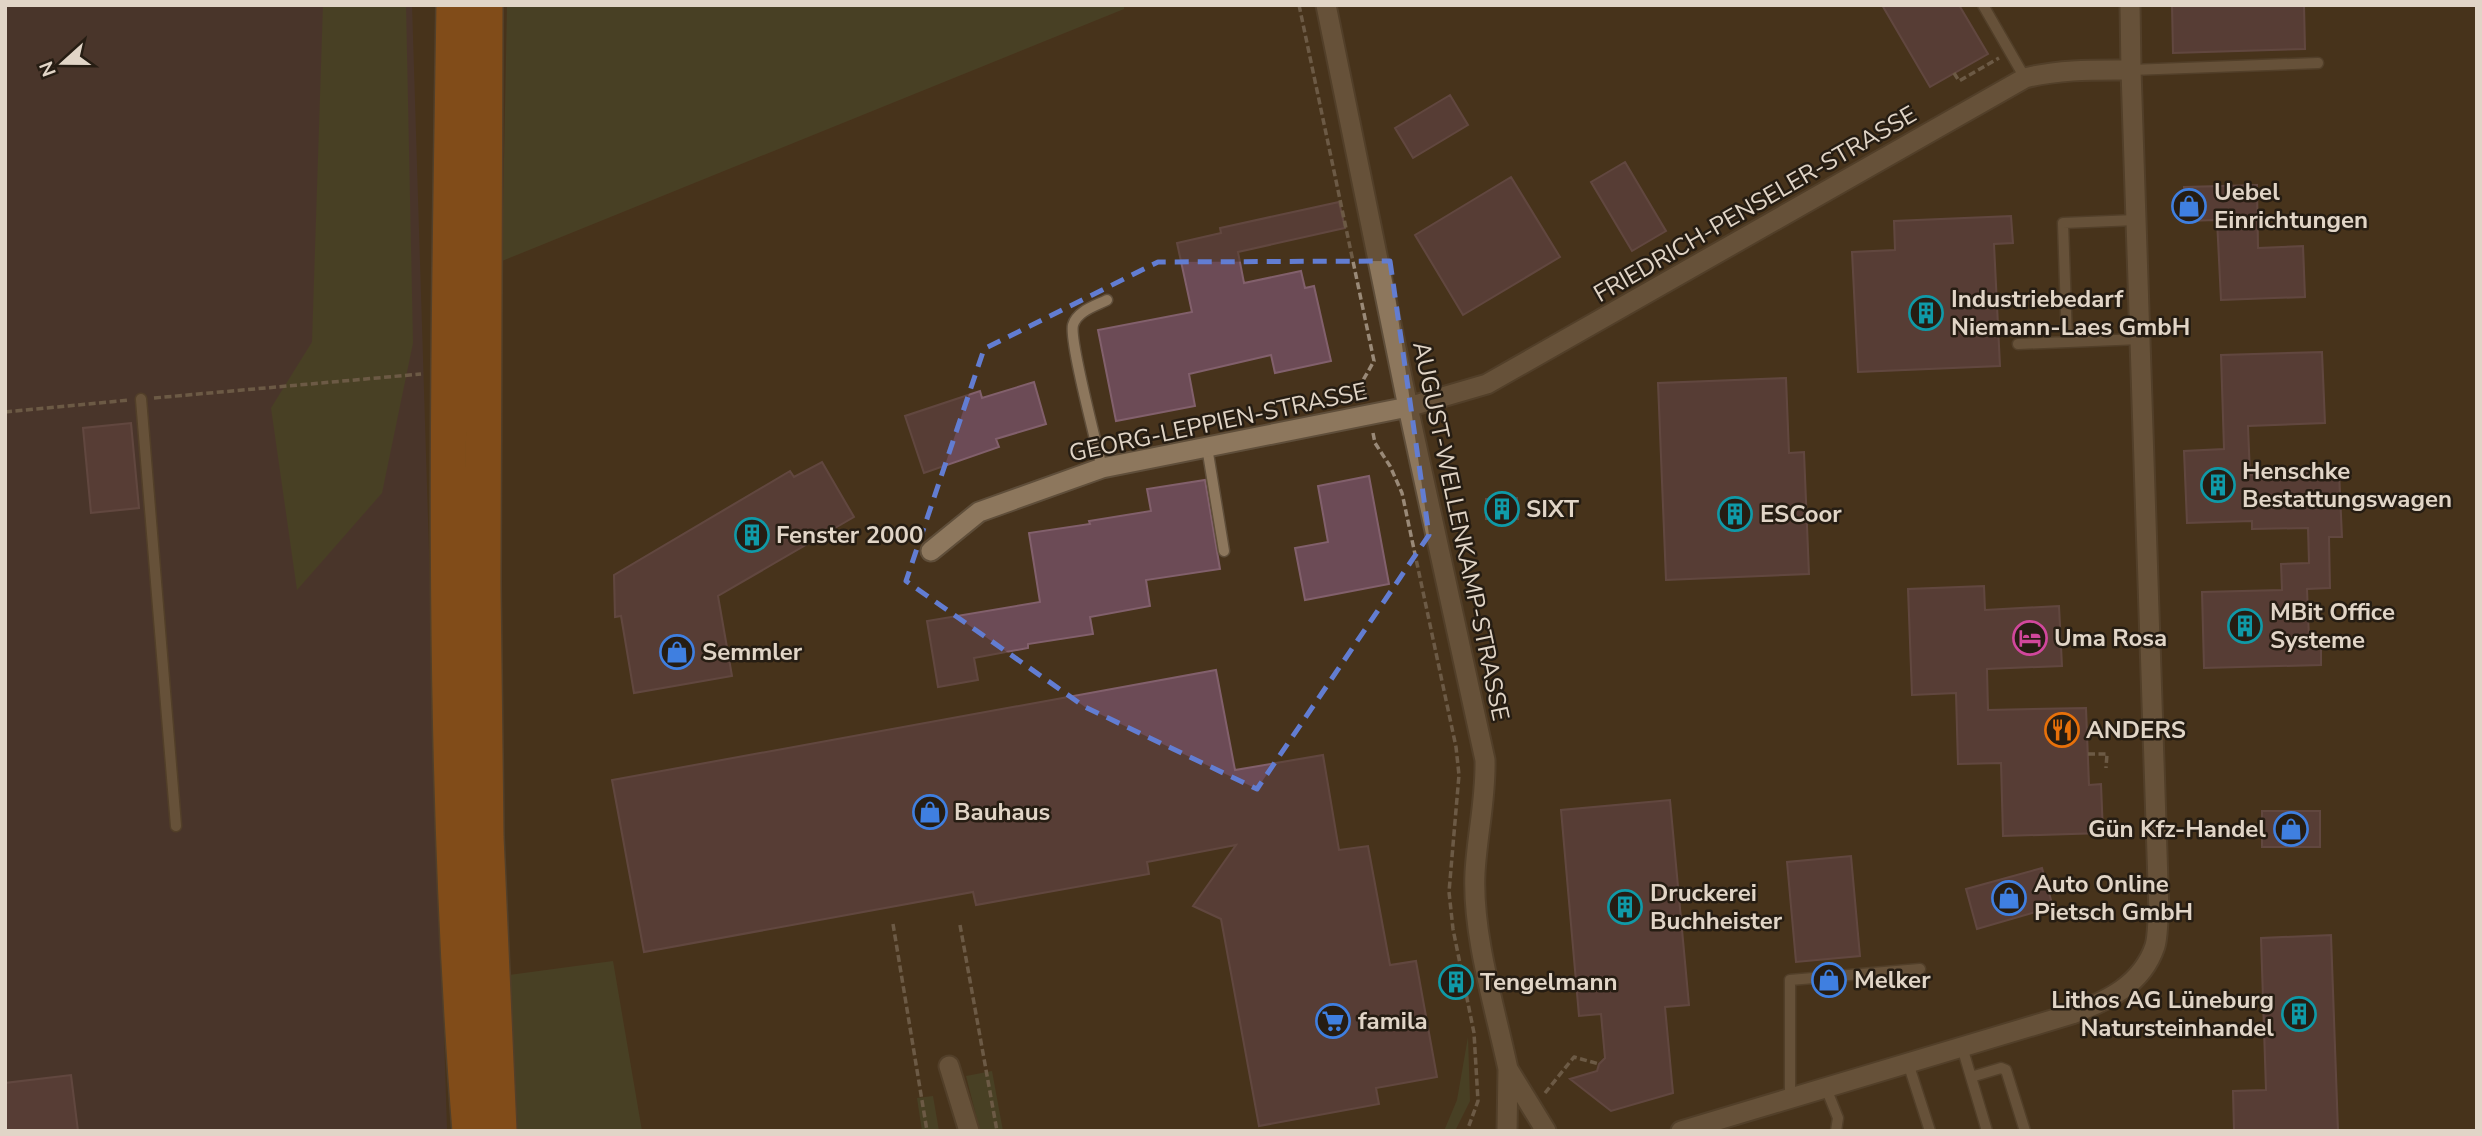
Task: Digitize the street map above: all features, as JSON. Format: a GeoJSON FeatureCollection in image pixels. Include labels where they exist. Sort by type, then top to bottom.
{"type":"FeatureCollection","features":[{"type":"Feature","properties":{"kind":"highway"},"geometry":{"type":"LineString","coordinates":[[454,5],[447,588],[461,1011],[470,1131]]}},
{"type":"Feature","properties":{"kind":"highway"},"geometry":{"type":"LineString","coordinates":[[485,5],[483,584],[486,837],[499,1131]]}},
{"type":"Feature","properties":{"kind":"street","name":"AUGUST-WELLENKAMP-STRASSE"},"geometry":{"type":"LineString","coordinates":[[1326,5],[1408,407],[1485,760],[1486,786],[1475,873],[1476,907],[1508,1069],[1507,1131]]}},
{"type":"Feature","properties":{"kind":"street"},"geometry":{"type":"LineString","coordinates":[[1681,1131],[1720,1125],[1790,1098],[2072,1014],[2104,1002],[2123,990],[2142,972],[2155,946],[2158,913],[2130,5]]}},
{"type":"Feature","properties":{"kind":"street","name":"FRIEDRICH-PENSELER-STRASSE"},"geometry":{"type":"LineString","coordinates":[[1408,407],[1487,384],[2025,78],[2073,70],[2131,70]]}},
{"type":"Feature","properties":{"kind":"street","name":"GEORG-LEPPIEN-STRASSE"},"geometry":{"type":"LineString","coordinates":[[931,551],[979,512],[1102,468],[1408,407]]}},
{"type":"Feature","properties":{"kind":"street"},"geometry":{"type":"LineString","coordinates":[[958,1131],[949,1066],[969,1131]]}},
{"type":"Feature","properties":{"kind":"street","name":"AUGUST-WELLENKAMP-STRASSE"},"geometry":{"type":"LineString","coordinates":[[1508,1069],[1546,1131]]}},
{"type":"Feature","properties":{"kind":"lane"},"geometry":{"type":"LineString","coordinates":[[1983,5],[2025,78]]}},
{"type":"Feature","properties":{"kind":"lane"},"geometry":{"type":"LineString","coordinates":[[2131,70],[2318,63]]}},
{"type":"Feature","properties":{"kind":"lane"},"geometry":{"type":"LineString","coordinates":[[2067,342],[2063,223],[2136,220]]}},
{"type":"Feature","properties":{"kind":"lane"},"geometry":{"type":"LineString","coordinates":[[1102,468],[1073,326],[1079,314],[1107,300]]}},
{"type":"Feature","properties":{"kind":"lane"},"geometry":{"type":"LineString","coordinates":[[2018,344],[2140,339]]}},
{"type":"Feature","properties":{"kind":"lane"},"geometry":{"type":"LineString","coordinates":[[141,399],[176,826]]}},
{"type":"Feature","properties":{"kind":"lane"},"geometry":{"type":"LineString","coordinates":[[1207,447],[1224,551]]}},
{"type":"Feature","properties":{"kind":"lane"},"geometry":{"type":"LineString","coordinates":[[1790,1098],[1790,979],[1920,969]]}},
{"type":"Feature","properties":{"kind":"lane"},"geometry":{"type":"LineString","coordinates":[[1962,1047],[1987,1131]]}},
{"type":"Feature","properties":{"kind":"lane"},"geometry":{"type":"LineString","coordinates":[[1908,1063],[1930,1131]]}},
{"type":"Feature","properties":{"kind":"lane"},"geometry":{"type":"LineString","coordinates":[[1971,1077],[2001,1068],[2006,1070],[2025,1131]]}},
{"type":"Feature","properties":{"kind":"lane"},"geometry":{"type":"LineString","coordinates":[[1826,1088],[1845,1131]]}},
{"type":"Feature","properties":{"kind":"lane"},"geometry":{"type":"LineString","coordinates":[[1836,1131],[1838,1118]]}},
{"type":"Feature","properties":{"kind":"path"},"geometry":{"type":"LineString","coordinates":[[1299,5],[1374,361],[1362,382],[1375,443],[1390,466],[1402,493],[1456,747],[1459,799],[1449,892],[1453,929],[1474,1033],[1478,1101],[1467,1131]]}},
{"type":"Feature","properties":{"kind":"path"},"geometry":{"type":"LineString","coordinates":[[1954,73],[1959,81],[2010,51]]}},
{"type":"Feature","properties":{"kind":"path"},"geometry":{"type":"LineString","coordinates":[[5,412],[427,373]]}},
{"type":"Feature","properties":{"kind":"path"},"geometry":{"type":"LineString","coordinates":[[2088,754],[2107,754],[2106,768]]}},
{"type":"Feature","properties":{"kind":"path"},"geometry":{"type":"LineString","coordinates":[[893,924],[927,1131]]}},
{"type":"Feature","properties":{"kind":"path"},"geometry":{"type":"LineString","coordinates":[[960,925],[997,1131]]}},
{"type":"Feature","properties":{"kind":"path"},"geometry":{"type":"LineString","coordinates":[[1574,1057],[1598,1064]]}},
{"type":"Feature","properties":{"kind":"highlighted area"},"geometry":{"type":"Polygon","coordinates":[[[1390,261],[1429,535],[1257,789],[1085,707],[906,581],[984,349],[1158,262],[1390,261]]]}},
{"type":"Feature","properties":{"kind":"shaded area"},"geometry":{"type":"Polygon","coordinates":[[[5,5],[412,5],[447,1131],[5,1131],[5,5]]]}},
{"type":"Feature","properties":{"kind":"green space"},"geometry":{"type":"Polygon","coordinates":[[[323,5],[406,5],[413,343],[382,493],[297,590],[271,408],[312,342],[323,5]]]}},
{"type":"Feature","properties":{"kind":"green space"},"geometry":{"type":"Polygon","coordinates":[[[507,5],[1124,5],[1124,9],[502,261],[507,5]]]}},
{"type":"Feature","properties":{"kind":"green space"},"geometry":{"type":"Polygon","coordinates":[[[613,961],[642,1131],[518,1131],[509,975],[613,961]]]}},
{"type":"Feature","properties":{"kind":"green space"},"geometry":{"type":"Polygon","coordinates":[[[1468,1037],[1470,1101],[1455,1131],[1444,1131],[1457,1100],[1468,1037]]]}},
{"type":"Feature","properties":{"kind":"green space"},"geometry":{"type":"Polygon","coordinates":[[[992,1071],[1003,1131],[980,1131],[966,1076],[992,1071]]]}},
{"type":"Feature","properties":{"kind":"green space"},"geometry":{"type":"Polygon","coordinates":[[[933,1096],[939,1131],[922,1131],[917,1098],[933,1096]]]}},
{"type":"Feature","properties":{"kind":"building"},"geometry":{"type":"Polygon","coordinates":[[[1882,5],[1959,5],[1988,54],[1930,87],[1882,5]]]}},
{"type":"Feature","properties":{"kind":"building"},"geometry":{"type":"Polygon","coordinates":[[[2172,5],[2304,5],[2305,49],[2173,53],[2172,5]]]}},
{"type":"Feature","properties":{"kind":"building"},"geometry":{"type":"Polygon","coordinates":[[[1450,95],[1468,125],[1413,158],[1395,128],[1450,95]]]}},
{"type":"Feature","properties":{"kind":"building"},"geometry":{"type":"Polygon","coordinates":[[[1625,162],[1666,231],[1632,251],[1591,182],[1625,162]]]}},
{"type":"Feature","properties":{"kind":"building"},"geometry":{"type":"Polygon","coordinates":[[[1511,177],[1560,257],[1463,315],[1415,235],[1511,177]]]}},
{"type":"Feature","properties":{"kind":"building"},"geometry":{"type":"Polygon","coordinates":[[[2257,185],[2258,248],[2303,246],[2305,297],[2221,300],[2217,220],[2185,221],[2184,187],[2257,185]]]}},
{"type":"Feature","properties":{"kind":"building"},"geometry":{"type":"Polygon","coordinates":[[[1339,202],[1345,228],[1238,252],[1244,283],[1301,271],[1305,288],[1314,286],[1331,361],[1275,373],[1271,355],[1189,374],[1195,406],[1116,421],[1098,330],[1192,312],[1177,243],[1221,233],[1220,228],[1339,202]]]}},
{"type":"Feature","properties":{"kind":"building","name":"Industriebedarf Niemann-Laes GmbH"},"geometry":{"type":"Polygon","coordinates":[[[2011,216],[2013,243],[1994,244],[2000,366],[1858,372],[1852,252],[1895,250],[1894,221],[2011,216]]]}},
{"type":"Feature","properties":{"kind":"building"},"geometry":{"type":"Polygon","coordinates":[[[2322,352],[2325,423],[2248,426],[2250,475],[2339,472],[2342,537],[2329,537],[2330,588],[2307,589],[2309,638],[2321,637],[2321,665],[2204,668],[2202,592],[2282,590],[2281,564],[2309,563],[2308,528],[2252,529],[2252,521],[2187,523],[2184,451],[2224,449],[2221,355],[2322,352]]]}},
{"type":"Feature","properties":{"kind":"building","name":"ESCoor"},"geometry":{"type":"Polygon","coordinates":[[[1786,378],[1789,453],[1804,452],[1809,574],[1666,580],[1658,383],[1786,378]]]}},
{"type":"Feature","properties":{"kind":"building"},"geometry":{"type":"Polygon","coordinates":[[[1034,382],[1046,424],[996,439],[999,447],[924,473],[905,416],[980,391],[982,398],[1034,382]]]}},
{"type":"Feature","properties":{"kind":"building"},"geometry":{"type":"Polygon","coordinates":[[[131,423],[139,508],[91,513],[83,428],[131,423]]]}},
{"type":"Feature","properties":{"kind":"building"},"geometry":{"type":"Polygon","coordinates":[[[822,462],[854,517],[718,596],[732,676],[634,693],[621,616],[615,617],[614,575],[790,471],[794,477],[822,462]]]}},
{"type":"Feature","properties":{"kind":"building"},"geometry":{"type":"Polygon","coordinates":[[[1369,476],[1389,584],[1305,600],[1295,548],[1328,542],[1318,486],[1369,476]]]}},
{"type":"Feature","properties":{"kind":"building"},"geometry":{"type":"Polygon","coordinates":[[[1205,480],[1220,569],[1146,580],[1150,606],[1090,617],[1093,634],[1028,644],[1028,648],[974,658],[978,680],[938,687],[927,621],[1040,602],[1029,533],[1151,511],[1147,489],[1205,480]]]}},
{"type":"Feature","properties":{"kind":"building","name":"SIXT"},"geometry":{"type":"Polygon","coordinates":[[[1517,498],[1518,519],[1486,519],[1486,499],[1517,498]]]}},
{"type":"Feature","properties":{"kind":"building"},"geometry":{"type":"Polygon","coordinates":[[[1984,586],[1985,610],[2059,606],[2062,666],[1987,669],[1988,710],[2086,708],[2089,785],[2101,784],[2103,833],[2003,836],[2001,763],[1958,764],[1956,693],[1912,695],[1908,589],[1984,586]]]}},
{"type":"Feature","properties":{"kind":"building","name":"Bauhaus"},"geometry":{"type":"Polygon","coordinates":[[[1216,670],[1235,770],[1323,755],[1339,850],[1368,846],[1390,965],[1416,961],[1437,1077],[1376,1088],[1379,1104],[1259,1126],[1221,919],[1193,906],[1236,845],[1147,862],[1149,874],[976,905],[973,892],[644,952],[612,780],[1216,670]]]}},
{"type":"Feature","properties":{"kind":"building","name":"Druckerei Buchheister"},"geometry":{"type":"Polygon","coordinates":[[[1670,800],[1689,1005],[1665,1007],[1673,1093],[1611,1111],[1570,1079],[1597,1071],[1605,1058],[1601,1014],[1579,1016],[1561,810],[1670,800]]]}},
{"type":"Feature","properties":{"kind":"building","name":"Gün Kfz-Handel"},"geometry":{"type":"Polygon","coordinates":[[[2262,811],[2320,811],[2320,847],[2262,847],[2262,811]]]}},
{"type":"Feature","properties":{"kind":"building"},"geometry":{"type":"Polygon","coordinates":[[[1851,856],[1860,956],[1796,962],[1787,862],[1851,856]]]}},
{"type":"Feature","properties":{"kind":"building","name":"Auto Online Pietsch GmbH"},"geometry":{"type":"Polygon","coordinates":[[[2042,868],[2053,907],[1977,929],[1966,889],[2042,868]]]}},
{"type":"Feature","properties":{"kind":"building","name":"Lithos AG Lüneburg Natursteinhandel"},"geometry":{"type":"Polygon","coordinates":[[[2331,935],[2338,1131],[2234,1131],[2233,1091],[2266,1090],[2261,938],[2331,935]]]}},
{"type":"Feature","properties":{"kind":"building"},"geometry":{"type":"Polygon","coordinates":[[[71,1075],[78,1131],[5,1131],[5,1083],[71,1075]]]}},
{"type":"Feature","properties":{"kind":"place","name":"Uebel Einrichtungen"},"geometry":{"type":"Point","coordinates":[2189,206]}},
{"type":"Feature","properties":{"kind":"place","name":"Industriebedarf Niemann-Laes GmbH"},"geometry":{"type":"Point","coordinates":[1926,313]}},
{"type":"Feature","properties":{"kind":"place","name":"Henschke Bestattungswagen"},"geometry":{"type":"Point","coordinates":[2218,485]}},
{"type":"Feature","properties":{"kind":"place","name":"SIXT"},"geometry":{"type":"Point","coordinates":[1502,509]}},
{"type":"Feature","properties":{"kind":"place","name":"ESCoor"},"geometry":{"type":"Point","coordinates":[1735,514]}},
{"type":"Feature","properties":{"kind":"place","name":"Fenster 2000"},"geometry":{"type":"Point","coordinates":[752,535]}},
{"type":"Feature","properties":{"kind":"place","name":"MBit Office Systeme"},"geometry":{"type":"Point","coordinates":[2245,626]}},
{"type":"Feature","properties":{"kind":"place","name":"Uma Rosa"},"geometry":{"type":"Point","coordinates":[2030,638]}},
{"type":"Feature","properties":{"kind":"place","name":"Semmler"},"geometry":{"type":"Point","coordinates":[677,652]}},
{"type":"Feature","properties":{"kind":"place","name":"ANDERS"},"geometry":{"type":"Point","coordinates":[2062,730]}},
{"type":"Feature","properties":{"kind":"place","name":"Bauhaus"},"geometry":{"type":"Point","coordinates":[930,812]}},
{"type":"Feature","properties":{"kind":"place","name":"Gün Kfz-Handel"},"geometry":{"type":"Point","coordinates":[2291,829]}},
{"type":"Feature","properties":{"kind":"place","name":"Auto Online Pietsch GmbH"},"geometry":{"type":"Point","coordinates":[2009,898]}},
{"type":"Feature","properties":{"kind":"place","name":"Druckerei Buchheister"},"geometry":{"type":"Point","coordinates":[1625,907]}},
{"type":"Feature","properties":{"kind":"place","name":"Melker"},"geometry":{"type":"Point","coordinates":[1829,980]}},
{"type":"Feature","properties":{"kind":"place","name":"Tengelmann"},"geometry":{"type":"Point","coordinates":[1456,982]}},
{"type":"Feature","properties":{"kind":"place","name":"Lithos AG Lüneburg Natursteinhandel"},"geometry":{"type":"Point","coordinates":[2299,1014]}},
{"type":"Feature","properties":{"kind":"place","name":"famila"},"geometry":{"type":"Point","coordinates":[1333,1021]}}]}
